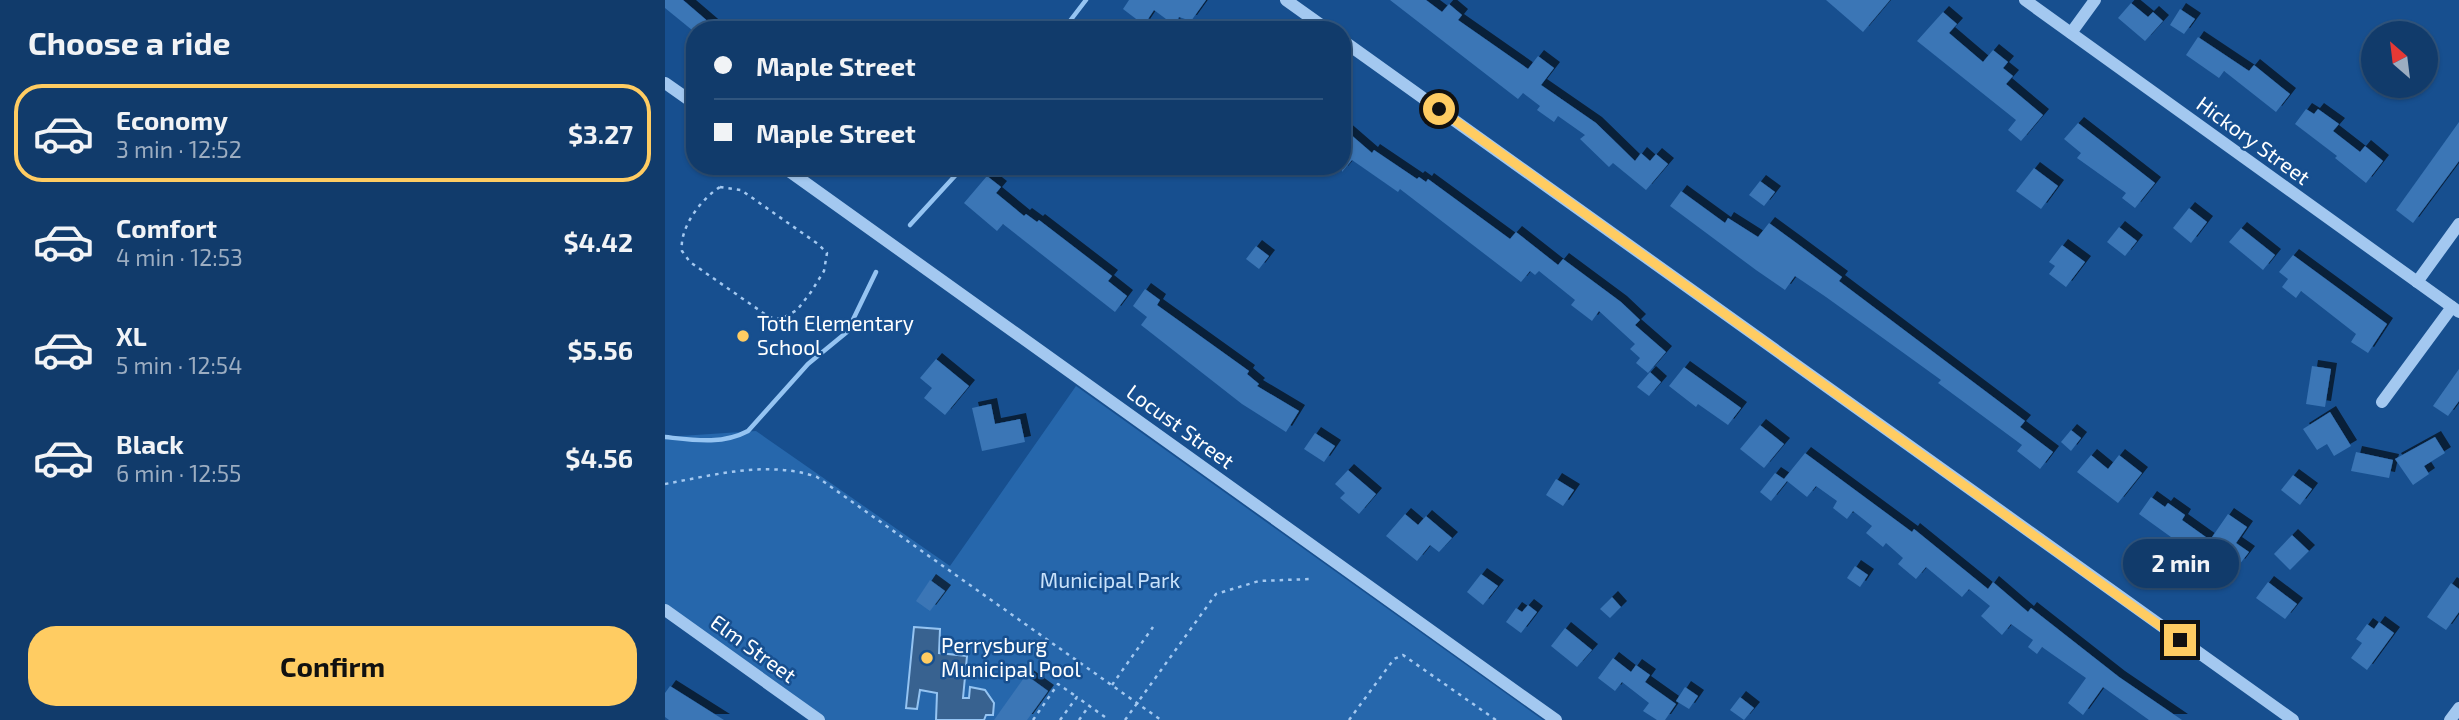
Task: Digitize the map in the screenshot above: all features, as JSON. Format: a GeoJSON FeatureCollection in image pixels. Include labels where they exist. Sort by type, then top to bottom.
{"type":"FeatureCollection","features":[{"type":"Feature","properties":{"kind":"street"},"geometry":{"type":"LineString","coordinates":[[1286,0],[1315,21]]}},
{"type":"Feature","properties":{"kind":"street","name":"Hickory Street"},"geometry":{"type":"LineString","coordinates":[[2025,0],[2456,310]]}},
{"type":"Feature","properties":{"kind":"street"},"geometry":{"type":"LineString","coordinates":[[2071,33],[2095,0]]}},
{"type":"Feature","properties":{"kind":"street"},"geometry":{"type":"LineString","coordinates":[[1351,46],[2293,720]]}},
{"type":"Feature","properties":{"kind":"street"},"geometry":{"type":"LineString","coordinates":[[665,83],[686,98]]}},
{"type":"Feature","properties":{"kind":"street","name":"Locust Street"},"geometry":{"type":"LineString","coordinates":[[795,175],[1556,720]]}},
{"type":"Feature","properties":{"kind":"street"},"geometry":{"type":"LineString","coordinates":[[2417,282],[2459,224]]}},
{"type":"Feature","properties":{"kind":"street"},"geometry":{"type":"LineString","coordinates":[[2382,402],[2456,310]]}},
{"type":"Feature","properties":{"kind":"street","name":"Elm Street"},"geometry":{"type":"LineString","coordinates":[[665,610],[819,720]]}},
{"type":"Feature","properties":{"kind":"street"},"geometry":{"type":"LineString","coordinates":[[2450,720],[2459,708]]}},
{"type":"Feature","properties":{"kind":"path"},"geometry":{"type":"LineString","coordinates":[[720,187],[741,190],[823,248],[828,259],[824,271],[792,314],[781,319],[769,317],[685,256],[681,238],[696,213],[708,196],[720,187]]}},
{"type":"Feature","properties":{"kind":"path"},"geometry":{"type":"LineString","coordinates":[[665,484],[768,469],[800,471],[817,477],[1161,720]]}},
{"type":"Feature","properties":{"kind":"path"},"geometry":{"type":"LineString","coordinates":[[1125,720],[1216,594],[1259,581],[1310,579]]}},
{"type":"Feature","properties":{"kind":"path"},"geometry":{"type":"LineString","coordinates":[[1112,685],[1153,627]]}},
{"type":"Feature","properties":{"kind":"path"},"geometry":{"type":"LineString","coordinates":[[1349,720],[1394,659],[1403,655],[1496,720]]}},
{"type":"Feature","properties":{"kind":"path"},"geometry":{"type":"LineString","coordinates":[[1031,719],[1058,684],[1109,720]]}},
{"type":"Feature","properties":{"kind":"path"},"geometry":{"type":"LineString","coordinates":[[1060,720],[1077,697]]}},
{"type":"Feature","properties":{"kind":"path"},"geometry":{"type":"LineString","coordinates":[[1079,720],[1090,706]]}},
{"type":"Feature","properties":{"kind":"green space","name":"Municipal Park"},"geometry":{"type":"Polygon","coordinates":[[[1076,386],[1543,720],[823,720],[665,608],[665,437],[756,431],[950,566],[1076,386]]]}},
{"type":"Feature","properties":{"kind":"shaded area"},"geometry":{"type":"Polygon","coordinates":[[[914,627],[940,629],[939,653],[967,656],[963,698],[969,698],[970,687],[985,690],[994,703],[993,715],[986,715],[984,720],[936,720],[937,693],[920,690],[917,709],[906,708],[914,627]]]}},
{"type":"Feature","properties":{"kind":"building"},"geometry":{"type":"Polygon","coordinates":[[[665,0],[683,0],[708,21],[686,21],[686,25],[665,8],[665,0]]]}},
{"type":"Feature","properties":{"kind":"building"},"geometry":{"type":"Polygon","coordinates":[[[1129,0],[1206,0],[1191,21],[1179,17],[1176,21],[1169,21],[1154,10],[1147,21],[1139,21],[1123,9],[1129,0]]]}},
{"type":"Feature","properties":{"kind":"building"},"geometry":{"type":"Polygon","coordinates":[[[1390,0],[1426,0],[1442,12],[1449,4],[1462,15],[1458,20],[1528,69],[1538,56],[1554,68],[1541,85],[1596,123],[1635,161],[1641,153],[1650,161],[1656,154],[1668,164],[1646,190],[1613,163],[1609,167],[1580,139],[1585,135],[1558,116],[1554,122],[1537,110],[1540,106],[1523,93],[1518,99],[1390,0]]]}},
{"type":"Feature","properties":{"kind":"building"},"geometry":{"type":"Polygon","coordinates":[[[1826,0],[1890,0],[1863,32],[1826,0]]]}},
{"type":"Feature","properties":{"kind":"building"},"geometry":{"type":"Polygon","coordinates":[[[2131,3],[2148,17],[2153,12],[2163,21],[2145,41],[2118,18],[2131,3]]]}},
{"type":"Feature","properties":{"kind":"building"},"geometry":{"type":"Polygon","coordinates":[[[2180,9],[2195,19],[2184,34],[2170,25],[2180,9]]]}},
{"type":"Feature","properties":{"kind":"building"},"geometry":{"type":"Polygon","coordinates":[[[1943,12],[1957,24],[1949,33],[1983,62],[1993,50],[2008,62],[2003,68],[2013,76],[2006,84],[2043,115],[2021,141],[2008,130],[2016,120],[1917,41],[1943,12]]]}},
{"type":"Feature","properties":{"kind":"building"},"geometry":{"type":"Polygon","coordinates":[[[2198,37],[2249,71],[2254,65],[2290,94],[2276,112],[2224,71],[2219,78],[2186,55],[2198,37]]]}},
{"type":"Feature","properties":{"kind":"building"},"geometry":{"type":"Polygon","coordinates":[[[2306,109],[2314,114],[2318,109],[2339,124],[2333,131],[2360,152],[2365,146],[2383,161],[2366,183],[2335,158],[2337,156],[2295,124],[2306,109]]]}},
{"type":"Feature","properties":{"kind":"building"},"geometry":{"type":"Polygon","coordinates":[[[2459,122],[2459,161],[2413,223],[2396,210],[2459,122]]]}},
{"type":"Feature","properties":{"kind":"building"},"geometry":{"type":"Polygon","coordinates":[[[2078,123],[2155,183],[2135,208],[2122,198],[2126,193],[2077,158],[2081,153],[2064,139],[2078,123]]]}},
{"type":"Feature","properties":{"kind":"building"},"geometry":{"type":"Polygon","coordinates":[[[1351,135],[1372,153],[1374,150],[1417,179],[1419,177],[1426,182],[1428,179],[1510,239],[1516,232],[1558,265],[1563,259],[1621,302],[1640,320],[1635,325],[1666,352],[1648,373],[1636,363],[1640,358],[1630,349],[1635,344],[1599,311],[1592,321],[1571,305],[1575,300],[1539,271],[1535,275],[1530,271],[1521,282],[1400,189],[1398,192],[1352,160],[1351,135]]]}},
{"type":"Feature","properties":{"kind":"building"},"geometry":{"type":"Polygon","coordinates":[[[2034,168],[2058,186],[2041,209],[2016,191],[2034,168]]]}},
{"type":"Feature","properties":{"kind":"building"},"geometry":{"type":"Polygon","coordinates":[[[987,176],[1001,187],[996,193],[1024,216],[1026,214],[1037,222],[1039,220],[1112,276],[1108,281],[1127,296],[1115,312],[1003,224],[997,231],[964,203],[987,176]]]}},
{"type":"Feature","properties":{"kind":"building"},"geometry":{"type":"Polygon","coordinates":[[[1760,181],[1775,192],[1764,206],[1749,195],[1760,181]]]}},
{"type":"Feature","properties":{"kind":"building"},"geometry":{"type":"Polygon","coordinates":[[[1681,191],[1725,223],[1728,218],[1758,237],[1769,223],[1842,277],[1839,281],[2025,421],[2020,427],[2053,452],[2040,469],[2017,451],[2022,445],[1938,383],[1941,380],[1826,297],[1795,276],[1785,290],[1756,270],[1670,206],[1681,191]]]}},
{"type":"Feature","properties":{"kind":"building"},"geometry":{"type":"Polygon","coordinates":[[[2189,208],[2207,222],[2191,243],[2173,228],[2189,208]]]}},
{"type":"Feature","properties":{"kind":"building"},"geometry":{"type":"Polygon","coordinates":[[[2119,227],[2137,241],[2125,256],[2107,242],[2119,227]]]}},
{"type":"Feature","properties":{"kind":"building"},"geometry":{"type":"Polygon","coordinates":[[[2241,228],[2275,255],[2263,270],[2229,242],[2241,228]]]}},
{"type":"Feature","properties":{"kind":"building"},"geometry":{"type":"Polygon","coordinates":[[[2062,245],[2085,262],[2066,287],[2049,274],[2055,266],[2049,262],[2062,245]]]}},
{"type":"Feature","properties":{"kind":"building"},"geometry":{"type":"Polygon","coordinates":[[[1256,246],[1269,256],[1259,269],[1246,259],[1256,246]]]}},
{"type":"Feature","properties":{"kind":"building"},"geometry":{"type":"Polygon","coordinates":[[[2293,255],[2387,324],[2368,353],[2351,342],[2356,334],[2301,291],[2296,298],[2282,287],[2288,279],[2279,272],[2293,255]]]}},
{"type":"Feature","properties":{"kind":"building"},"geometry":{"type":"Polygon","coordinates":[[[1145,289],[1160,300],[1157,305],[1249,371],[1247,374],[1259,384],[1257,386],[1299,411],[1286,432],[1242,404],[1141,325],[1147,317],[1133,306],[1145,289]]]}},
{"type":"Feature","properties":{"kind":"building"},"geometry":{"type":"Polygon","coordinates":[[[936,359],[969,386],[945,415],[924,398],[932,388],[920,378],[936,359]]]}},
{"type":"Feature","properties":{"kind":"building"},"geometry":{"type":"Polygon","coordinates":[[[2312,366],[2331,369],[2325,407],[2306,404],[2312,366]]]}},
{"type":"Feature","properties":{"kind":"building"},"geometry":{"type":"Polygon","coordinates":[[[1684,367],[1741,408],[1728,425],[1698,404],[1696,407],[1669,386],[1684,367]]]}},
{"type":"Feature","properties":{"kind":"building"},"geometry":{"type":"Polygon","coordinates":[[[2459,369],[2459,401],[2448,416],[2433,406],[2459,369]]]}},
{"type":"Feature","properties":{"kind":"building"},"geometry":{"type":"Polygon","coordinates":[[[1650,372],[1661,382],[1649,396],[1637,387],[1650,372]]]}},
{"type":"Feature","properties":{"kind":"building"},"geometry":{"type":"Polygon","coordinates":[[[991,404],[995,424],[1020,419],[1025,442],[982,451],[972,408],[991,404]]]}},
{"type":"Feature","properties":{"kind":"building"},"geometry":{"type":"Polygon","coordinates":[[[2330,412],[2351,446],[2334,456],[2327,444],[2317,450],[2303,429],[2330,412]]]}},
{"type":"Feature","properties":{"kind":"building"},"geometry":{"type":"Polygon","coordinates":[[[1760,425],[1784,444],[1764,468],[1740,449],[1760,425]]]}},
{"type":"Feature","properties":{"kind":"building"},"geometry":{"type":"Polygon","coordinates":[[[2071,430],[2081,438],[2071,451],[2061,442],[2071,430]]]}},
{"type":"Feature","properties":{"kind":"building"},"geometry":{"type":"Polygon","coordinates":[[[1315,433],[1335,446],[1324,462],[1304,449],[1315,433]]]}},
{"type":"Feature","properties":{"kind":"building"},"geometry":{"type":"Polygon","coordinates":[[[2435,437],[2445,453],[2424,466],[2429,474],[2413,485],[2395,459],[2435,437]]]}},
{"type":"Feature","properties":{"kind":"building"},"geometry":{"type":"Polygon","coordinates":[[[2356,452],[2393,460],[2389,478],[2351,471],[2356,452]]]}},
{"type":"Feature","properties":{"kind":"building"},"geometry":{"type":"Polygon","coordinates":[[[1805,453],[1912,532],[1914,529],[1988,589],[1993,582],[2028,612],[2031,608],[2119,677],[2182,720],[2149,720],[2103,687],[2083,715],[2068,703],[2086,678],[2042,647],[2037,654],[2028,647],[2033,640],[2011,624],[2002,635],[1981,616],[1990,606],[1969,589],[1962,597],[1926,567],[1916,579],[1898,564],[1903,558],[1886,543],[1883,547],[1866,533],[1872,526],[1853,511],[1847,519],[1833,508],[1837,501],[1816,486],[1807,497],[1787,481],[1771,501],[1760,492],[1775,473],[1784,479],[1805,453]]]}},
{"type":"Feature","properties":{"kind":"building"},"geometry":{"type":"Polygon","coordinates":[[[2091,455],[2108,469],[2119,455],[2142,473],[2118,503],[2077,472],[2091,455]]]}},
{"type":"Feature","properties":{"kind":"building"},"geometry":{"type":"Polygon","coordinates":[[[1348,470],[1376,494],[1359,514],[1340,498],[1345,493],[1335,484],[1348,470]]]}},
{"type":"Feature","properties":{"kind":"building"},"geometry":{"type":"Polygon","coordinates":[[[2293,475],[2312,489],[2300,505],[2281,490],[2293,475]]]}},
{"type":"Feature","properties":{"kind":"building"},"geometry":{"type":"Polygon","coordinates":[[[1556,479],[1574,490],[1563,506],[1546,495],[1556,479]]]}},
{"type":"Feature","properties":{"kind":"building"},"geometry":{"type":"Polygon","coordinates":[[[2151,497],[2165,507],[2168,503],[2185,515],[2182,520],[2210,540],[2228,514],[2247,527],[2236,543],[2249,552],[2239,565],[2224,554],[2214,568],[2139,514],[2151,497]]]}},
{"type":"Feature","properties":{"kind":"building"},"geometry":{"type":"Polygon","coordinates":[[[1405,514],[1418,525],[1426,516],[1452,538],[1439,552],[1430,545],[1417,561],[1386,536],[1405,514]]]}},
{"type":"Feature","properties":{"kind":"building"},"geometry":{"type":"Polygon","coordinates":[[[2292,535],[2309,551],[2290,570],[2274,554],[2292,535]]]}},
{"type":"Feature","properties":{"kind":"building"},"geometry":{"type":"Polygon","coordinates":[[[1855,566],[1868,575],[1860,587],[1847,578],[1855,566]]]}},
{"type":"Feature","properties":{"kind":"building"},"geometry":{"type":"Polygon","coordinates":[[[1481,574],[1498,586],[1483,605],[1467,592],[1481,574]]]}},
{"type":"Feature","properties":{"kind":"building"},"geometry":{"type":"Polygon","coordinates":[[[930,580],[945,591],[930,611],[916,601],[930,580]]]}},
{"type":"Feature","properties":{"kind":"building"},"geometry":{"type":"Polygon","coordinates":[[[2268,582],[2297,604],[2285,619],[2256,598],[2268,582]]]}},
{"type":"Feature","properties":{"kind":"building"},"geometry":{"type":"Polygon","coordinates":[[[2451,583],[2459,589],[2459,612],[2446,630],[2427,617],[2451,583]]]}},
{"type":"Feature","properties":{"kind":"building"},"geometry":{"type":"Polygon","coordinates":[[[1612,597],[1621,607],[1610,618],[1600,609],[1612,597]]]}},
{"type":"Feature","properties":{"kind":"building"},"geometry":{"type":"Polygon","coordinates":[[[1528,605],[1537,612],[1521,633],[1506,622],[1516,608],[1522,612],[1528,605]]]}},
{"type":"Feature","properties":{"kind":"building"},"geometry":{"type":"Polygon","coordinates":[[[2379,622],[2394,633],[2367,670],[2351,658],[2362,643],[2356,639],[2367,624],[2374,629],[2379,622]]]}},
{"type":"Feature","properties":{"kind":"building"},"geometry":{"type":"Polygon","coordinates":[[[1565,628],[1592,650],[1577,667],[1551,646],[1565,628]]]}},
{"type":"Feature","properties":{"kind":"building"},"geometry":{"type":"Polygon","coordinates":[[[1613,658],[1631,672],[1636,665],[1650,675],[1645,682],[1676,704],[1665,720],[1657,720],[1643,711],[1649,703],[1622,682],[1615,691],[1598,678],[1613,658]]]}},
{"type":"Feature","properties":{"kind":"building"},"geometry":{"type":"Polygon","coordinates":[[[1026,675],[1048,691],[1027,720],[994,720],[1026,675]]]}},
{"type":"Feature","properties":{"kind":"building"},"geometry":{"type":"Polygon","coordinates":[[[670,686],[724,720],[669,720],[665,717],[665,693],[670,686]]]}},
{"type":"Feature","properties":{"kind":"building"},"geometry":{"type":"Polygon","coordinates":[[[1685,687],[1698,696],[1689,709],[1676,701],[1685,687]]]}},
{"type":"Feature","properties":{"kind":"building"},"geometry":{"type":"Polygon","coordinates":[[[1740,697],[1754,708],[1744,720],[1730,710],[1740,697]]]}},
{"type":"Feature","properties":{"kind":"waterway"},"geometry":{"type":"LineString","coordinates":[[1070,21],[1086,0]]}},
{"type":"Feature","properties":{"kind":"waterway"},"geometry":{"type":"LineString","coordinates":[[910,225],[956,175]]}},
{"type":"Feature","properties":{"kind":"waterway"},"geometry":{"type":"LineString","coordinates":[[665,437],[718,440],[748,431],[808,364],[847,332],[876,272]]}},
{"type":"Feature","properties":{"kind":"place","name":"Toth Elementary School"},"geometry":{"type":"Point","coordinates":[743,336]}},
{"type":"Feature","properties":{"kind":"place","name":"Perrysburg Municipal Pool"},"geometry":{"type":"Point","coordinates":[927,658]}},
{"type":"Feature","properties":{"kind":"route"},"geometry":{"type":"LineString","coordinates":[[1439,109],[2180,640]]}}]}
